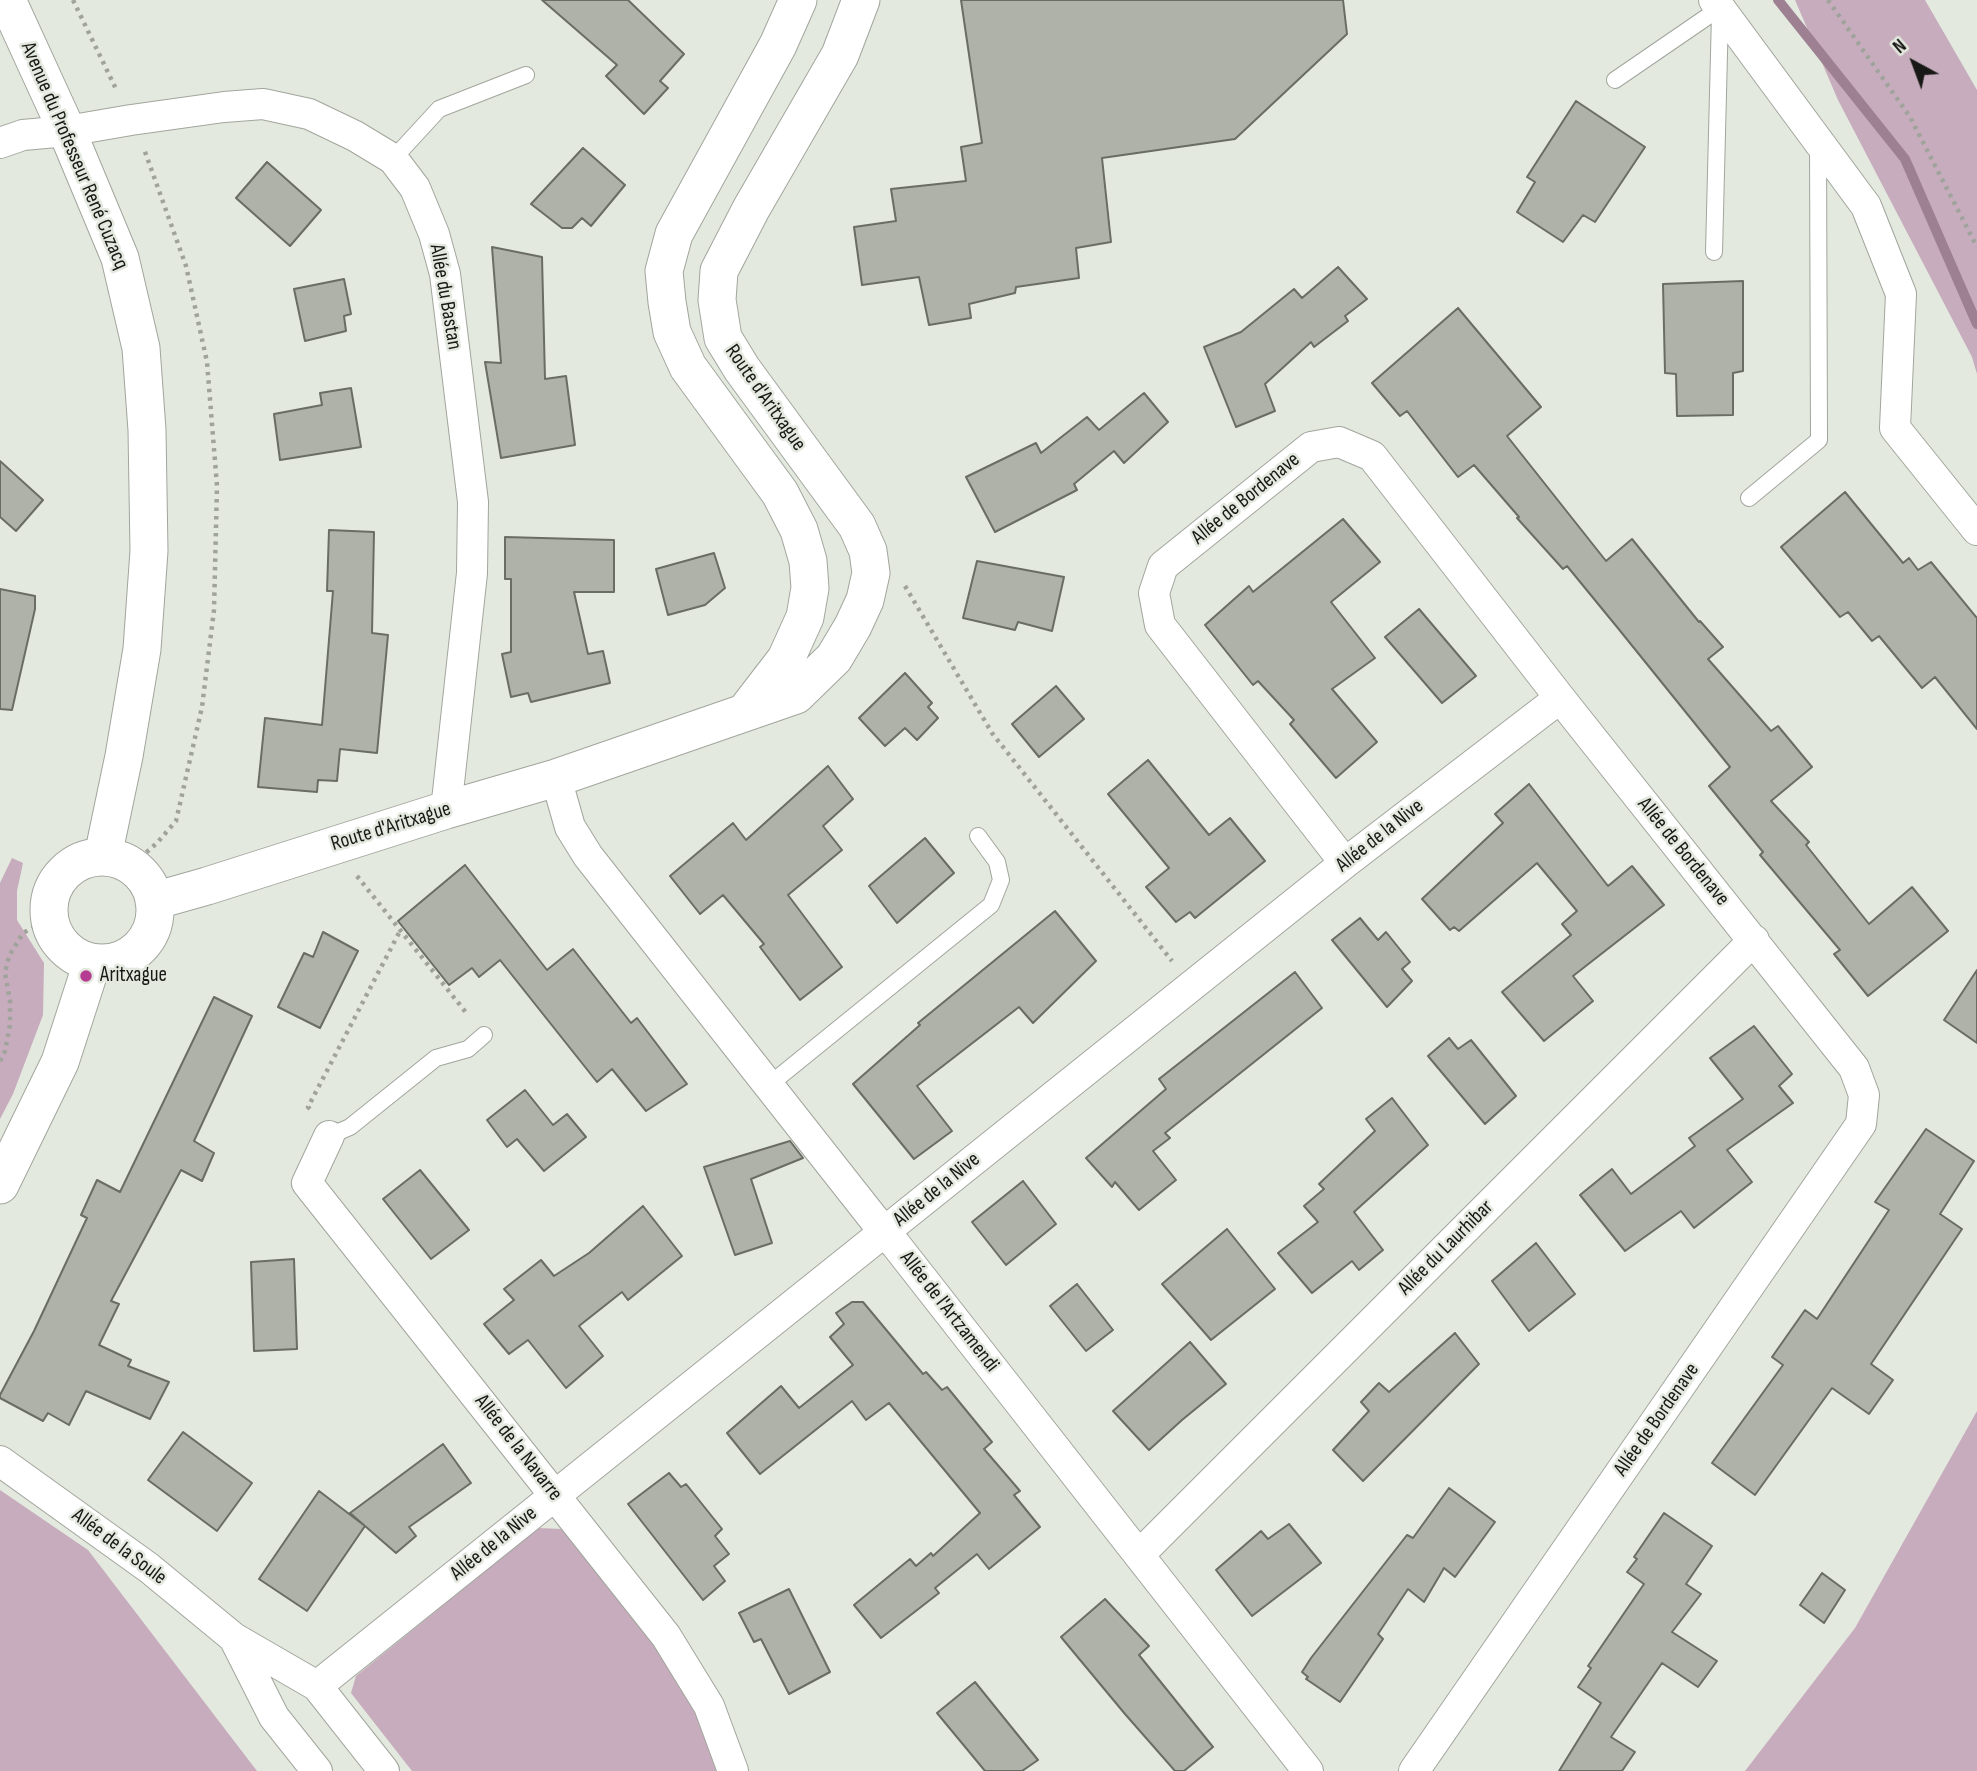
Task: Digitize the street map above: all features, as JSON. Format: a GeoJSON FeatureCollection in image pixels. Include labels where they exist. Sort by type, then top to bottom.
{"type":"FeatureCollection","features":[{"type":"Feature","properties":{"kind":"street","name":"Avenue du Professeur René Cuzacq"},"geometry":{"type":"LineString","coordinates":[[7,0],[67,131],[120,258],[141,348],[147,430],[149,551],[142,649],[124,757],[103,856]]}},
{"type":"Feature","properties":{"kind":"street","name":"Route d'Aritxague"},"geometry":{"type":"LineString","coordinates":[[746,711],[786,659],[805,617],[810,588],[808,561],[799,530],[780,493],[688,367],[672,332],[664,271],[674,234],[778,45],[798,0]]}},
{"type":"Feature","properties":{"kind":"street","name":"Route d'Aritxague"},"geometry":{"type":"LineString","coordinates":[[155,901],[556,778],[796,695],[835,658],[864,600],[871,573],[868,551],[857,526],[742,369],[723,338],[717,300],[719,271],[751,209],[840,55],[861,0]]}},
{"type":"Feature","properties":{"kind":"street"},"geometry":{"type":"LineString","coordinates":[[1717,4],[1866,206],[1901,294],[1895,428],[1977,530]]}},
{"type":"Feature","properties":{"kind":"street","name":"Allée du Bastan"},"geometry":{"type":"LineString","coordinates":[[0,143],[23,135],[263,104],[310,114],[355,136],[393,159],[415,188],[434,234],[445,274],[473,502],[471,573],[446,810]]}},
{"type":"Feature","properties":{"kind":"street","name":"Allée de Bordenave"},"geometry":{"type":"LineString","coordinates":[[1345,863],[1160,625],[1154,593],[1163,566],[1311,447],[1339,442],[1372,456],[1854,1068],[1864,1094],[1861,1124],[1414,1771]]}},
{"type":"Feature","properties":{"kind":"street","name":"Allée de la Nive"},"geometry":{"type":"LineString","coordinates":[[317,1686],[1345,863],[1560,698]]}},
{"type":"Feature","properties":{"kind":"street","name":"Allée de l'Artzamendi"},"geometry":{"type":"LineString","coordinates":[[556,778],[570,827],[588,856],[1308,1771]]}},
{"type":"Feature","properties":{"kind":"street"},"geometry":{"type":"LineString","coordinates":[[103,856],[132,865],[150,887],[155,901],[155,918],[150,934],[139,948],[125,958],[109,963],[92,962],[72,954],[57,939],[49,919],[48,904],[52,888],[73,864],[87,858],[103,856]]}},
{"type":"Feature","properties":{"kind":"street","name":"Allée du Laurhibar"},"geometry":{"type":"LineString","coordinates":[[1139,1555],[1754,940]]}},
{"type":"Feature","properties":{"kind":"street"},"geometry":{"type":"LineString","coordinates":[[0,1185],[61,1062],[92,962]]}},
{"type":"Feature","properties":{"kind":"street","name":"Allée de la Navarre"},"geometry":{"type":"LineString","coordinates":[[329,1136],[307,1184],[666,1636],[709,1706],[733,1771]]}},
{"type":"Feature","properties":{"kind":"street","name":"Allée de la Soule"},"geometry":{"type":"LineString","coordinates":[[0,1461],[149,1568],[234,1638],[317,1686],[384,1771]]}},
{"type":"Feature","properties":{"kind":"street","name":"Allée de la Soule"},"geometry":{"type":"LineString","coordinates":[[234,1638],[274,1717],[317,1771]]}},
{"type":"Feature","properties":{"kind":"lane"},"geometry":{"type":"LineString","coordinates":[[1615,80],[1717,4]]}},
{"type":"Feature","properties":{"kind":"lane"},"geometry":{"type":"LineString","coordinates":[[1714,252],[1717,4]]}},
{"type":"Feature","properties":{"kind":"lane"},"geometry":{"type":"LineString","coordinates":[[393,159],[439,109],[526,75]]}},
{"type":"Feature","properties":{"kind":"lane"},"geometry":{"type":"LineString","coordinates":[[1749,498],[1819,440],[1818,141]]}},
{"type":"Feature","properties":{"kind":"lane"},"geometry":{"type":"LineString","coordinates":[[769,1085],[991,905],[1001,880],[997,862],[978,836]]}},
{"type":"Feature","properties":{"kind":"lane"},"geometry":{"type":"LineString","coordinates":[[329,1136],[350,1127],[436,1058],[468,1049],[484,1035]]}},
{"type":"Feature","properties":{"kind":"path"},"geometry":{"type":"LineString","coordinates":[[1828,0],[1910,117],[1977,247]]}},
{"type":"Feature","properties":{"kind":"path"},"geometry":{"type":"LineString","coordinates":[[871,573],[905,586],[992,733],[1192,986]]}},
{"type":"Feature","properties":{"kind":"path"},"geometry":{"type":"LineString","coordinates":[[332,846],[484,1035]]}},
{"type":"Feature","properties":{"kind":"path"},"geometry":{"type":"LineString","coordinates":[[0,1061],[5,1051],[10,1025],[10,1000],[5,972],[9,956],[23,933],[49,919]]}},
{"type":"Feature","properties":{"kind":"path"},"geometry":{"type":"LineString","coordinates":[[329,1136],[308,1107],[400,931]]}},
{"type":"Feature","properties":{"kind":"shaded area"},"geometry":{"type":"Polygon","coordinates":[[[1795,0],[1925,0],[1977,90],[1977,374],[1972,357],[1838,100],[1795,0]]]}},
{"type":"Feature","properties":{"kind":"shaded area"},"geometry":{"type":"Polygon","coordinates":[[[12,858],[23,863],[17,891],[17,920],[44,963],[43,1015],[13,1094],[0,1119],[0,883],[12,858]]]}},
{"type":"Feature","properties":{"kind":"shaded area"},"geometry":{"type":"Polygon","coordinates":[[[1977,1411],[1977,1771],[1745,1771],[1855,1628],[1977,1411]]]}},
{"type":"Feature","properties":{"kind":"shaded area"},"geometry":{"type":"Polygon","coordinates":[[[0,1490],[88,1550],[257,1771],[0,1771],[0,1490]]]}},
{"type":"Feature","properties":{"kind":"shaded area"},"geometry":{"type":"Polygon","coordinates":[[[538,1528],[562,1529],[650,1634],[696,1710],[716,1771],[412,1771],[351,1693],[356,1676],[538,1528]]]}},
{"type":"Feature","properties":{"kind":"building"},"geometry":{"type":"Polygon","coordinates":[[[542,0],[628,0],[684,54],[660,81],[668,88],[644,114],[606,76],[617,65],[542,0]]]}},
{"type":"Feature","properties":{"kind":"building"},"geometry":{"type":"Polygon","coordinates":[[[961,0],[1343,0],[1347,34],[1235,139],[1102,158],[1111,242],[1076,248],[1079,278],[1016,287],[1015,293],[969,304],[971,318],[929,325],[919,277],[862,285],[854,227],[896,221],[891,189],[966,181],[961,147],[982,143],[961,0]]]}},
{"type":"Feature","properties":{"kind":"building"},"geometry":{"type":"Polygon","coordinates":[[[1576,101],[1645,147],[1595,222],[1583,215],[1563,242],[1517,212],[1535,182],[1527,177],[1576,101]]]}},
{"type":"Feature","properties":{"kind":"building"},"geometry":{"type":"Polygon","coordinates":[[[583,148],[625,185],[591,226],[582,218],[572,228],[562,228],[531,204],[583,148]]]}},
{"type":"Feature","properties":{"kind":"building"},"geometry":{"type":"Polygon","coordinates":[[[267,162],[321,210],[290,246],[236,198],[267,162]]]}},
{"type":"Feature","properties":{"kind":"building"},"geometry":{"type":"Polygon","coordinates":[[[492,247],[542,257],[545,379],[566,376],[575,445],[501,458],[485,362],[501,363],[492,247]]]}},
{"type":"Feature","properties":{"kind":"building"},"geometry":{"type":"Polygon","coordinates":[[[1338,267],[1367,299],[1345,316],[1348,321],[1314,347],[1311,342],[1265,384],[1275,411],[1236,427],[1204,347],[1241,332],[1294,289],[1302,298],[1338,267]]]}},
{"type":"Feature","properties":{"kind":"building"},"geometry":{"type":"Polygon","coordinates":[[[344,279],[351,314],[344,316],[346,331],[305,341],[294,289],[344,279]]]}},
{"type":"Feature","properties":{"kind":"building"},"geometry":{"type":"Polygon","coordinates":[[[1743,281],[1743,371],[1733,373],[1733,415],[1677,416],[1676,374],[1665,373],[1663,284],[1743,281]]]}},
{"type":"Feature","properties":{"kind":"building"},"geometry":{"type":"Polygon","coordinates":[[[1458,308],[1541,407],[1507,436],[1606,561],[1632,539],[1699,622],[1723,647],[1708,659],[1771,731],[1778,726],[1812,767],[1771,801],[1809,842],[1806,845],[1869,924],[1912,887],[1948,931],[1868,996],[1834,954],[1840,950],[1760,855],[1763,852],[1709,786],[1730,767],[1617,627],[1567,566],[1563,569],[1474,465],[1458,477],[1407,411],[1400,416],[1372,383],[1458,308]]]}},
{"type":"Feature","properties":{"kind":"building"},"geometry":{"type":"Polygon","coordinates":[[[351,388],[361,447],[280,460],[274,414],[322,405],[320,393],[351,388]]]}},
{"type":"Feature","properties":{"kind":"building"},"geometry":{"type":"Polygon","coordinates":[[[1144,393],[1168,422],[1124,463],[1114,451],[1074,484],[1077,490],[995,532],[966,477],[1036,443],[1041,453],[1087,417],[1099,430],[1144,393]]]}},
{"type":"Feature","properties":{"kind":"building"},"geometry":{"type":"Polygon","coordinates":[[[0,461],[43,500],[16,531],[0,517],[0,461]]]}},
{"type":"Feature","properties":{"kind":"building"},"geometry":{"type":"Polygon","coordinates":[[[1845,492],[1903,563],[1909,558],[1918,570],[1931,562],[1977,618],[1977,729],[1935,677],[1922,688],[1879,636],[1872,641],[1848,612],[1840,617],[1781,547],[1845,492]]]}},
{"type":"Feature","properties":{"kind":"building"},"geometry":{"type":"Polygon","coordinates":[[[1343,519],[1380,562],[1331,602],[1375,658],[1332,689],[1377,742],[1336,778],[1290,724],[1294,720],[1258,681],[1253,685],[1205,625],[1249,586],[1253,592],[1343,519]]]}},
{"type":"Feature","properties":{"kind":"building"},"geometry":{"type":"Polygon","coordinates":[[[329,530],[374,532],[372,633],[388,635],[377,753],[340,749],[337,781],[318,780],[317,792],[258,787],[265,718],[322,725],[333,591],[327,591],[329,530]]]}},
{"type":"Feature","properties":{"kind":"building"},"geometry":{"type":"Polygon","coordinates":[[[505,537],[614,540],[614,592],[574,592],[588,654],[603,651],[610,683],[531,702],[528,693],[511,697],[502,654],[511,652],[511,579],[505,579],[505,537]]]}},
{"type":"Feature","properties":{"kind":"building"},"geometry":{"type":"Polygon","coordinates":[[[714,553],[725,588],[705,605],[668,615],[656,569],[714,553]]]}},
{"type":"Feature","properties":{"kind":"building"},"geometry":{"type":"Polygon","coordinates":[[[977,561],[1064,577],[1052,631],[1018,622],[1015,630],[963,618],[977,561]]]}},
{"type":"Feature","properties":{"kind":"building"},"geometry":{"type":"Polygon","coordinates":[[[0,589],[35,596],[35,609],[12,710],[0,709],[0,589]]]}},
{"type":"Feature","properties":{"kind":"building"},"geometry":{"type":"Polygon","coordinates":[[[1419,609],[1476,676],[1442,703],[1385,637],[1419,609]]]}},
{"type":"Feature","properties":{"kind":"building"},"geometry":{"type":"Polygon","coordinates":[[[905,673],[932,703],[928,707],[938,718],[917,740],[905,728],[885,746],[859,718],[905,673]]]}},
{"type":"Feature","properties":{"kind":"building"},"geometry":{"type":"Polygon","coordinates":[[[1056,686],[1084,719],[1039,757],[1012,724],[1056,686]]]}},
{"type":"Feature","properties":{"kind":"building"},"geometry":{"type":"Polygon","coordinates":[[[1148,760],[1209,835],[1230,818],[1265,861],[1195,918],[1190,912],[1176,922],[1146,887],[1169,868],[1108,794],[1148,760]]]}},
{"type":"Feature","properties":{"kind":"building"},"geometry":{"type":"Polygon","coordinates":[[[828,766],[853,799],[823,826],[842,850],[788,895],[842,967],[800,1000],[760,947],[764,944],[723,895],[700,914],[670,876],[733,823],[746,840],[828,766]]]}},
{"type":"Feature","properties":{"kind":"building"},"geometry":{"type":"Polygon","coordinates":[[[1529,784],[1608,886],[1632,866],[1664,905],[1573,976],[1593,1001],[1544,1041],[1502,992],[1571,935],[1562,924],[1577,911],[1537,863],[1459,931],[1454,927],[1450,930],[1422,899],[1503,823],[1495,814],[1529,784]]]}},
{"type":"Feature","properties":{"kind":"building"},"geometry":{"type":"Polygon","coordinates":[[[925,838],[954,873],[897,923],[869,886],[925,838]]]}},
{"type":"Feature","properties":{"kind":"building"},"geometry":{"type":"Polygon","coordinates":[[[465,865],[547,970],[573,949],[631,1023],[637,1018],[687,1084],[646,1111],[612,1069],[597,1082],[500,960],[479,977],[472,968],[449,985],[398,921],[465,865]]]}},
{"type":"Feature","properties":{"kind":"building"},"geometry":{"type":"Polygon","coordinates":[[[1055,911],[1096,961],[1033,1023],[1019,1007],[917,1086],[952,1131],[914,1159],[853,1084],[920,1025],[918,1023],[1055,911]]]}},
{"type":"Feature","properties":{"kind":"building"},"geometry":{"type":"Polygon","coordinates":[[[1360,918],[1378,940],[1386,932],[1410,962],[1402,969],[1412,981],[1387,1007],[1332,940],[1360,918]]]}},
{"type":"Feature","properties":{"kind":"building"},"geometry":{"type":"Polygon","coordinates":[[[323,932],[358,951],[320,1028],[278,1007],[304,953],[313,957],[323,932]]]}},
{"type":"Feature","properties":{"kind":"building"},"geometry":{"type":"Polygon","coordinates":[[[1977,970],[1977,1043],[1944,1020],[1977,970]]]}},
{"type":"Feature","properties":{"kind":"building"},"geometry":{"type":"Polygon","coordinates":[[[1295,972],[1322,1008],[1165,1133],[1170,1138],[1153,1151],[1176,1180],[1139,1210],[1115,1182],[1112,1187],[1086,1158],[1166,1089],[1159,1079],[1295,972]]]}},
{"type":"Feature","properties":{"kind":"building"},"geometry":{"type":"Polygon","coordinates":[[[214,997],[252,1016],[194,1141],[214,1153],[202,1181],[181,1170],[111,1301],[119,1304],[99,1345],[131,1360],[128,1366],[169,1382],[150,1419],[86,1391],[69,1425],[48,1413],[43,1421],[0,1398],[0,1395],[34,1331],[87,1218],[81,1215],[97,1180],[120,1192],[214,997]]]}},
{"type":"Feature","properties":{"kind":"building"},"geometry":{"type":"Polygon","coordinates":[[[1754,1026],[1792,1074],[1779,1086],[1793,1103],[1727,1150],[1752,1182],[1694,1228],[1681,1211],[1625,1251],[1580,1195],[1612,1169],[1631,1194],[1695,1146],[1689,1138],[1743,1099],[1710,1058],[1754,1026]]]}},
{"type":"Feature","properties":{"kind":"building"},"geometry":{"type":"Polygon","coordinates":[[[1449,1038],[1458,1049],[1471,1040],[1516,1096],[1485,1124],[1428,1056],[1449,1038]]]}},
{"type":"Feature","properties":{"kind":"building"},"geometry":{"type":"Polygon","coordinates":[[[525,1090],[553,1125],[567,1114],[586,1137],[544,1171],[517,1139],[507,1147],[487,1120],[525,1090]]]}},
{"type":"Feature","properties":{"kind":"building"},"geometry":{"type":"Polygon","coordinates":[[[1392,1098],[1428,1145],[1354,1212],[1383,1250],[1359,1270],[1352,1261],[1312,1293],[1278,1253],[1318,1222],[1304,1206],[1324,1189],[1319,1184],[1375,1131],[1366,1119],[1392,1098]]]}},
{"type":"Feature","properties":{"kind":"building"},"geometry":{"type":"Polygon","coordinates":[[[1926,1129],[1974,1161],[1940,1214],[1962,1229],[1871,1364],[1893,1380],[1869,1414],[1832,1388],[1755,1495],[1712,1463],[1783,1365],[1772,1357],[1805,1310],[1817,1319],[1889,1210],[1875,1202],[1926,1129]]]}},
{"type":"Feature","properties":{"kind":"building"},"geometry":{"type":"Polygon","coordinates":[[[790,1141],[803,1158],[751,1179],[772,1243],[735,1255],[704,1167],[790,1141]]]}},
{"type":"Feature","properties":{"kind":"building"},"geometry":{"type":"Polygon","coordinates":[[[420,1170],[469,1230],[431,1259],[383,1199],[420,1170]]]}},
{"type":"Feature","properties":{"kind":"building"},"geometry":{"type":"Polygon","coordinates":[[[1023,1181],[1056,1224],[1006,1265],[972,1222],[1023,1181]]]}},
{"type":"Feature","properties":{"kind":"building"},"geometry":{"type":"Polygon","coordinates":[[[643,1206],[682,1256],[628,1300],[622,1292],[579,1326],[603,1356],[566,1388],[528,1340],[509,1354],[484,1324],[514,1300],[504,1289],[541,1260],[554,1276],[589,1253],[643,1206]]]}},
{"type":"Feature","properties":{"kind":"building"},"geometry":{"type":"Polygon","coordinates":[[[1227,1229],[1275,1289],[1211,1340],[1162,1284],[1227,1229]]]}},
{"type":"Feature","properties":{"kind":"building"},"geometry":{"type":"Polygon","coordinates":[[[1536,1243],[1575,1294],[1529,1331],[1492,1281],[1536,1243]]]}},
{"type":"Feature","properties":{"kind":"building"},"geometry":{"type":"Polygon","coordinates":[[[294,1259],[297,1349],[254,1351],[251,1262],[294,1259]]]}},
{"type":"Feature","properties":{"kind":"building"},"geometry":{"type":"Polygon","coordinates":[[[1077,1284],[1113,1330],[1086,1351],[1050,1306],[1077,1284]]]}},
{"type":"Feature","properties":{"kind":"building"},"geometry":{"type":"Polygon","coordinates":[[[852,1302],[863,1302],[923,1374],[926,1372],[942,1390],[947,1387],[992,1442],[984,1449],[1020,1491],[1014,1495],[1040,1527],[989,1569],[977,1554],[935,1588],[939,1593],[881,1638],[854,1605],[910,1559],[916,1566],[931,1553],[933,1556],[980,1513],[889,1403],[866,1420],[852,1401],[760,1474],[727,1433],[781,1386],[799,1408],[853,1365],[830,1337],[844,1324],[836,1313],[852,1302]]]}},
{"type":"Feature","properties":{"kind":"building"},"geometry":{"type":"Polygon","coordinates":[[[1455,1333],[1479,1364],[1363,1481],[1333,1450],[1369,1411],[1361,1402],[1379,1383],[1389,1392],[1455,1333]]]}},
{"type":"Feature","properties":{"kind":"building"},"geometry":{"type":"Polygon","coordinates":[[[1190,1342],[1226,1384],[1149,1450],[1113,1411],[1190,1342]]]}},
{"type":"Feature","properties":{"kind":"building"},"geometry":{"type":"Polygon","coordinates":[[[183,1432],[252,1483],[217,1531],[148,1480],[183,1432]]]}},
{"type":"Feature","properties":{"kind":"building"},"geometry":{"type":"Polygon","coordinates":[[[443,1444],[471,1483],[409,1527],[416,1536],[396,1553],[350,1513],[443,1444]]]}},
{"type":"Feature","properties":{"kind":"building"},"geometry":{"type":"Polygon","coordinates":[[[669,1473],[681,1487],[686,1484],[722,1529],[715,1536],[729,1554],[714,1566],[725,1581],[703,1600],[628,1504],[669,1473]]]}},
{"type":"Feature","properties":{"kind":"building"},"geometry":{"type":"Polygon","coordinates":[[[1449,1488],[1495,1522],[1455,1577],[1444,1568],[1424,1602],[1408,1589],[1378,1634],[1383,1639],[1340,1702],[1306,1679],[1308,1677],[1302,1672],[1407,1535],[1413,1538],[1449,1488]]]}},
{"type":"Feature","properties":{"kind":"building"},"geometry":{"type":"Polygon","coordinates":[[[319,1491],[365,1526],[307,1611],[259,1579],[319,1491]]]}},
{"type":"Feature","properties":{"kind":"building"},"geometry":{"type":"Polygon","coordinates":[[[1664,1513],[1712,1546],[1686,1584],[1701,1594],[1672,1632],[1717,1661],[1698,1687],[1662,1663],[1611,1737],[1635,1752],[1622,1771],[1559,1771],[1601,1703],[1578,1687],[1591,1668],[1588,1666],[1644,1584],[1627,1572],[1664,1513]]]}},
{"type":"Feature","properties":{"kind":"building"},"geometry":{"type":"Polygon","coordinates":[[[1289,1524],[1321,1563],[1252,1616],[1216,1570],[1261,1531],[1268,1539],[1289,1524]]]}},
{"type":"Feature","properties":{"kind":"building"},"geometry":{"type":"Polygon","coordinates":[[[1822,1573],[1845,1590],[1824,1623],[1800,1605],[1822,1573]]]}},
{"type":"Feature","properties":{"kind":"building"},"geometry":{"type":"Polygon","coordinates":[[[789,1589],[830,1672],[789,1694],[761,1639],[754,1642],[739,1613],[789,1589]]]}},
{"type":"Feature","properties":{"kind":"building"},"geometry":{"type":"Polygon","coordinates":[[[1105,1599],[1149,1646],[1139,1655],[1213,1747],[1184,1771],[1175,1771],[1061,1637],[1105,1599]]]}},
{"type":"Feature","properties":{"kind":"building"},"geometry":{"type":"Polygon","coordinates":[[[975,1682],[1038,1760],[1022,1771],[985,1771],[937,1713],[975,1682]]]}},
{"type":"Feature","properties":{"kind":"waterway"},"geometry":{"type":"LineString","coordinates":[[1778,0],[1905,159],[1977,324]]}},
{"type":"Feature","properties":{"kind":"place","name":"Aritxague"},"geometry":{"type":"Point","coordinates":[86,976]}}]}
